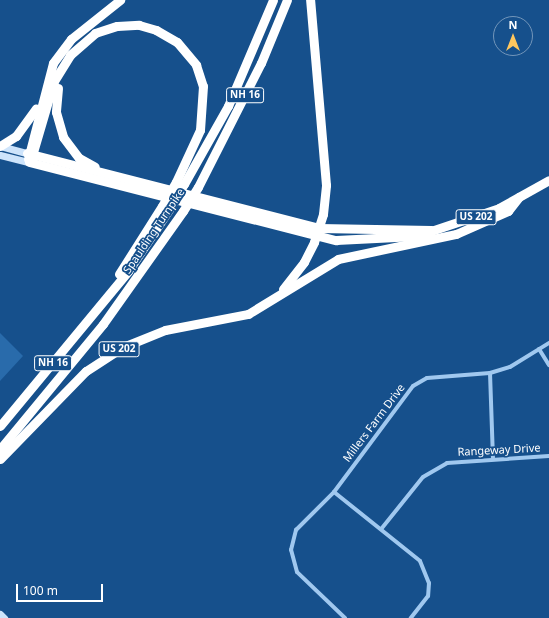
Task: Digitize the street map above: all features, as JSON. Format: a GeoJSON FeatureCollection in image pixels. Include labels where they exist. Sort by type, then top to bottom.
{"type":"FeatureCollection","features":[{"type":"Feature","properties":{"kind":"highway"},"geometry":{"type":"LineString","coordinates":[[30,157],[45,88],[53,63],[64,47],[120,0]]}},
{"type":"Feature","properties":{"kind":"highway","name":"Spaulding Turnpike"},"geometry":{"type":"LineString","coordinates":[[0,426],[105,300],[166,207],[228,106],[273,0]]}},
{"type":"Feature","properties":{"kind":"highway","name":"Spaulding Turnpike"},"geometry":{"type":"LineString","coordinates":[[0,449],[99,329],[183,211],[198,187],[262,63],[287,0]]}},
{"type":"Feature","properties":{"kind":"highway"},"geometry":{"type":"LineString","coordinates":[[272,300],[304,262],[317,232],[327,171],[310,0]]}},
{"type":"Feature","properties":{"kind":"highway"},"geometry":{"type":"LineString","coordinates":[[30,157],[54,82],[70,55],[96,33],[128,25],[156,30],[188,53],[203,86],[204,108],[194,147],[180,183]]}},
{"type":"Feature","properties":{"kind":"highway","name":"US 202"},"geometry":{"type":"LineString","coordinates":[[70,55],[61,74],[56,104],[63,137],[87,163],[126,180],[317,232],[431,230],[465,221],[519,197],[549,180]]}},
{"type":"Feature","properties":{"kind":"highway"},"geometry":{"type":"LineString","coordinates":[[0,146],[22,130],[45,88]]}},
{"type":"Feature","properties":{"kind":"highway"},"geometry":{"type":"LineString","coordinates":[[30,157],[317,232]]}},
{"type":"Feature","properties":{"kind":"highway"},"geometry":{"type":"LineString","coordinates":[[30,157],[126,180]]}},
{"type":"Feature","properties":{"kind":"highway","name":"US 202"},"geometry":{"type":"LineString","coordinates":[[0,459],[86,372],[111,354],[159,332],[233,318],[272,300],[338,259],[456,234],[508,211],[519,197]]}},
{"type":"Feature","properties":{"kind":"street"},"geometry":{"type":"LineString","coordinates":[[0,146],[30,157]]}},
{"type":"Feature","properties":{"kind":"street"},"geometry":{"type":"LineString","coordinates":[[0,155],[30,157]]}},
{"type":"Feature","properties":{"kind":"street","name":"Millers Farm Drive"},"geometry":{"type":"LineString","coordinates":[[345,618],[300,576],[291,550],[296,530],[334,492],[413,386],[428,378],[490,373],[510,367],[549,343]]}},
{"type":"Feature","properties":{"kind":"street"},"geometry":{"type":"LineString","coordinates":[[539,349],[549,365]]}},
{"type":"Feature","properties":{"kind":"street"},"geometry":{"type":"LineString","coordinates":[[490,373],[493,458]]}},
{"type":"Feature","properties":{"kind":"street","name":"Rangeway Drive"},"geometry":{"type":"LineString","coordinates":[[382,528],[432,470],[447,462],[493,458],[549,456]]}},
{"type":"Feature","properties":{"kind":"street"},"geometry":{"type":"LineString","coordinates":[[334,492],[410,551],[426,572],[428,596],[411,618]]}},
{"type":"Feature","properties":{"kind":"street"},"geometry":{"type":"LineString","coordinates":[[0,614],[4,618]]}},
{"type":"Feature","properties":{"kind":"shaded area"},"geometry":{"type":"Polygon","coordinates":[[[0,333],[23,356],[0,381],[0,333]]]}}]}
